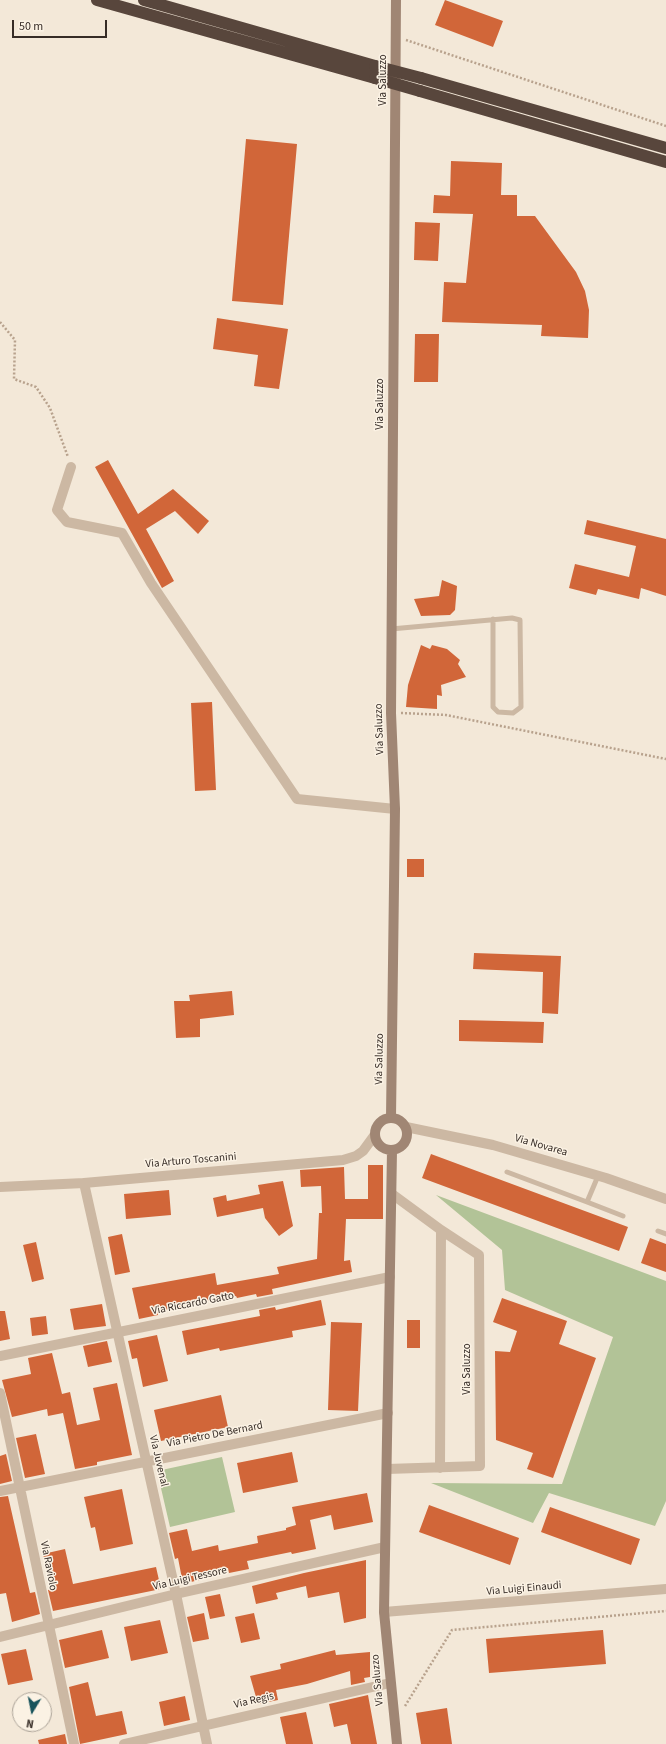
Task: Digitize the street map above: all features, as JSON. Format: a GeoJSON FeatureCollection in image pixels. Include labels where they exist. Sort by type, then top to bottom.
{"type":"FeatureCollection","features":[{"type":"Feature","properties":{"kind":"highway"},"geometry":{"type":"LineString","coordinates":[[97,0],[666,162]]}},
{"type":"Feature","properties":{"kind":"highway"},"geometry":{"type":"LineString","coordinates":[[144,0],[666,148]]}},
{"type":"Feature","properties":{"kind":"main road","name":"Via Saluzzo"},"geometry":{"type":"LineString","coordinates":[[391,1118],[395,809],[391,713],[396,0]]}},
{"type":"Feature","properties":{"kind":"main road"},"geometry":{"type":"LineString","coordinates":[[391,1118],[400,1120],[406,1127],[408,1135],[405,1143],[400,1148],[392,1151],[384,1149],[377,1144],[374,1136],[378,1123],[384,1119],[391,1118]]}},
{"type":"Feature","properties":{"kind":"main road","name":"Via Saluzzo"},"geometry":{"type":"LineString","coordinates":[[392,1151],[384,1612],[397,1744]]}},
{"type":"Feature","properties":{"kind":"street"},"geometry":{"type":"LineString","coordinates":[[70,467],[57,510],[67,522],[122,534],[151,583],[297,799],[395,809]]}},
{"type":"Feature","properties":{"kind":"street","name":"Via Novarea"},"geometry":{"type":"LineString","coordinates":[[406,1127],[493,1145],[598,1176],[666,1199]]}},
{"type":"Feature","properties":{"kind":"street","name":"Via Arturo Toscanini"},"geometry":{"type":"LineString","coordinates":[[0,1187],[84,1183],[342,1160],[349,1159],[363,1151],[374,1136]]}},
{"type":"Feature","properties":{"kind":"street","name":"Via Juvenal"},"geometry":{"type":"LineString","coordinates":[[84,1183],[145,1462],[176,1594],[207,1744]]}},
{"type":"Feature","properties":{"kind":"street","name":"Via Saluzzo"},"geometry":{"type":"LineString","coordinates":[[387,1469],[480,1466],[479,1255],[440,1230],[392,1194]]}},
{"type":"Feature","properties":{"kind":"street"},"geometry":{"type":"LineString","coordinates":[[440,1230],[440,1468]]}},
{"type":"Feature","properties":{"kind":"street","name":"Via Riccardo Gatto"},"geometry":{"type":"LineString","coordinates":[[0,1356],[390,1277]]}},
{"type":"Feature","properties":{"kind":"street","name":"Via Raviolo"},"geometry":{"type":"LineString","coordinates":[[0,1393],[74,1744]]}},
{"type":"Feature","properties":{"kind":"street","name":"Via Pietro De Bernard"},"geometry":{"type":"LineString","coordinates":[[0,1491],[388,1413]]}},
{"type":"Feature","properties":{"kind":"street","name":"Via Luigi Tessore"},"geometry":{"type":"LineString","coordinates":[[0,1637],[176,1594],[385,1547]]}},
{"type":"Feature","properties":{"kind":"street","name":"Via Luigi Einaudi"},"geometry":{"type":"LineString","coordinates":[[384,1612],[666,1589]]}},
{"type":"Feature","properties":{"kind":"street","name":"Via Regis"},"geometry":{"type":"LineString","coordinates":[[124,1744],[390,1683]]}},
{"type":"Feature","properties":{"kind":"lane"},"geometry":{"type":"LineString","coordinates":[[392,629],[494,619],[512,618],[520,620],[521,707],[513,713],[498,712],[493,707],[494,619]]}},
{"type":"Feature","properties":{"kind":"lane"},"geometry":{"type":"LineString","coordinates":[[507,1172],[623,1216]]}},
{"type":"Feature","properties":{"kind":"lane"},"geometry":{"type":"LineString","coordinates":[[587,1202],[598,1176]]}},
{"type":"Feature","properties":{"kind":"lane"},"geometry":{"type":"LineString","coordinates":[[658,1231],[666,1234]]}},
{"type":"Feature","properties":{"kind":"path"},"geometry":{"type":"LineString","coordinates":[[396,36],[666,126]]}},
{"type":"Feature","properties":{"kind":"path"},"geometry":{"type":"LineString","coordinates":[[0,322],[15,340],[14,379],[36,387],[50,408],[71,464],[70,467]]}},
{"type":"Feature","properties":{"kind":"path"},"geometry":{"type":"LineString","coordinates":[[391,713],[446,715],[666,758]]}},
{"type":"Feature","properties":{"kind":"path"},"geometry":{"type":"LineString","coordinates":[[393,1712],[402,1711],[452,1630],[666,1611]]}},
{"type":"Feature","properties":{"kind":"green space"},"geometry":{"type":"Polygon","coordinates":[[[436,1195],[666,1281],[666,1501],[655,1526],[549,1493],[533,1523],[431,1483],[562,1484],[613,1337],[505,1290],[502,1250],[436,1195]]]}},
{"type":"Feature","properties":{"kind":"green space"},"geometry":{"type":"Polygon","coordinates":[[[222,1457],[235,1512],[170,1527],[157,1471],[222,1457]]]}},
{"type":"Feature","properties":{"kind":"building"},"geometry":{"type":"Polygon","coordinates":[[[445,0],[503,21],[493,47],[435,25],[445,0]]]}},
{"type":"Feature","properties":{"kind":"building"},"geometry":{"type":"Polygon","coordinates":[[[246,139],[297,144],[283,305],[232,301],[246,139]]]}},
{"type":"Feature","properties":{"kind":"building"},"geometry":{"type":"Polygon","coordinates":[[[451,161],[502,163],[501,195],[517,195],[517,216],[535,216],[576,272],[585,291],[589,310],[588,338],[541,336],[542,325],[442,322],[444,282],[466,283],[473,214],[433,213],[434,195],[450,196],[451,161]]]}},
{"type":"Feature","properties":{"kind":"building"},"geometry":{"type":"Polygon","coordinates":[[[415,222],[440,223],[438,261],[414,260],[415,222]]]}},
{"type":"Feature","properties":{"kind":"building"},"geometry":{"type":"Polygon","coordinates":[[[217,318],[288,329],[279,389],[254,386],[258,355],[213,349],[217,318]]]}},
{"type":"Feature","properties":{"kind":"building"},"geometry":{"type":"Polygon","coordinates":[[[415,334],[439,334],[438,382],[414,382],[415,334]]]}},
{"type":"Feature","properties":{"kind":"building"},"geometry":{"type":"Polygon","coordinates":[[[108,460],[138,514],[173,489],[209,521],[198,534],[175,511],[146,529],[174,581],[162,588],[95,467],[108,460]]]}},
{"type":"Feature","properties":{"kind":"building"},"geometry":{"type":"Polygon","coordinates":[[[587,520],[666,539],[666,596],[641,588],[639,599],[598,589],[596,595],[569,588],[575,564],[629,577],[636,546],[584,534],[587,520]]]}},
{"type":"Feature","properties":{"kind":"building"},"geometry":{"type":"Polygon","coordinates":[[[442,580],[457,586],[455,610],[450,615],[421,616],[414,599],[439,596],[442,580]]]}},
{"type":"Feature","properties":{"kind":"building"},"geometry":{"type":"Polygon","coordinates":[[[421,645],[430,649],[432,645],[447,649],[460,660],[458,664],[466,677],[441,685],[442,696],[437,695],[437,709],[406,707],[408,685],[421,645]]]}},
{"type":"Feature","properties":{"kind":"building"},"geometry":{"type":"Polygon","coordinates":[[[212,702],[216,790],[195,791],[191,703],[212,702]]]}},
{"type":"Feature","properties":{"kind":"building"},"geometry":{"type":"Polygon","coordinates":[[[407,859],[424,859],[424,877],[407,877],[407,859]]]}},
{"type":"Feature","properties":{"kind":"building"},"geometry":{"type":"Polygon","coordinates":[[[474,953],[561,956],[558,1014],[542,1013],[543,972],[473,969],[474,953]]]}},
{"type":"Feature","properties":{"kind":"building"},"geometry":{"type":"Polygon","coordinates":[[[232,991],[234,1015],[200,1019],[200,1037],[176,1038],[174,1001],[190,1001],[189,995],[232,991]]]}},
{"type":"Feature","properties":{"kind":"building"},"geometry":{"type":"Polygon","coordinates":[[[459,1020],[544,1022],[543,1043],[459,1041],[459,1020]]]}},
{"type":"Feature","properties":{"kind":"building"},"geometry":{"type":"Polygon","coordinates":[[[431,1154],[628,1227],[619,1251],[422,1178],[431,1154]]]}},
{"type":"Feature","properties":{"kind":"building"},"geometry":{"type":"Polygon","coordinates":[[[368,1165],[383,1165],[383,1219],[346,1219],[344,1261],[350,1260],[352,1272],[272,1289],[273,1294],[257,1297],[256,1294],[237,1298],[236,1296],[181,1305],[181,1307],[158,1311],[158,1315],[139,1319],[132,1288],[215,1273],[217,1285],[279,1274],[277,1267],[317,1259],[319,1213],[322,1213],[321,1186],[301,1187],[300,1170],[344,1167],[345,1199],[368,1199],[368,1165]]]}},
{"type":"Feature","properties":{"kind":"building"},"geometry":{"type":"Polygon","coordinates":[[[283,1181],[293,1226],[279,1236],[265,1218],[263,1208],[217,1217],[213,1198],[226,1195],[227,1201],[260,1194],[258,1185],[283,1181]]]}},
{"type":"Feature","properties":{"kind":"building"},"geometry":{"type":"Polygon","coordinates":[[[169,1190],[171,1215],[126,1219],[124,1194],[169,1190]]]}},
{"type":"Feature","properties":{"kind":"building"},"geometry":{"type":"Polygon","coordinates":[[[122,1234],[130,1272],[115,1275],[108,1237],[122,1234]]]}},
{"type":"Feature","properties":{"kind":"building"},"geometry":{"type":"Polygon","coordinates":[[[650,1238],[666,1244],[666,1272],[641,1263],[650,1238]]]}},
{"type":"Feature","properties":{"kind":"building"},"geometry":{"type":"Polygon","coordinates":[[[36,1242],[44,1279],[32,1282],[23,1245],[36,1242]]]}},
{"type":"Feature","properties":{"kind":"building"},"geometry":{"type":"Polygon","coordinates":[[[502,1298],[567,1321],[559,1344],[596,1358],[553,1478],[527,1469],[533,1453],[496,1440],[495,1351],[510,1352],[517,1331],[493,1322],[502,1298]]]}},
{"type":"Feature","properties":{"kind":"building"},"geometry":{"type":"Polygon","coordinates":[[[321,1300],[326,1325],[292,1331],[293,1337],[220,1351],[219,1348],[187,1355],[182,1331],[260,1316],[259,1310],[275,1307],[276,1310],[321,1300]]]}},
{"type":"Feature","properties":{"kind":"building"},"geometry":{"type":"Polygon","coordinates":[[[102,1304],[106,1326],[74,1330],[70,1309],[102,1304]]]}},
{"type":"Feature","properties":{"kind":"building"},"geometry":{"type":"Polygon","coordinates":[[[0,1311],[5,1311],[10,1339],[0,1341],[0,1311]]]}},
{"type":"Feature","properties":{"kind":"building"},"geometry":{"type":"Polygon","coordinates":[[[46,1316],[48,1334],[32,1336],[30,1318],[46,1316]]]}},
{"type":"Feature","properties":{"kind":"building"},"geometry":{"type":"Polygon","coordinates":[[[407,1320],[420,1320],[420,1348],[407,1348],[407,1320]]]}},
{"type":"Feature","properties":{"kind":"building"},"geometry":{"type":"Polygon","coordinates":[[[331,1322],[362,1323],[358,1411],[328,1410],[331,1322]]]}},
{"type":"Feature","properties":{"kind":"building"},"geometry":{"type":"Polygon","coordinates":[[[157,1335],[168,1381],[143,1387],[137,1358],[132,1359],[128,1341],[157,1335]]]}},
{"type":"Feature","properties":{"kind":"building"},"geometry":{"type":"Polygon","coordinates":[[[107,1341],[112,1362],[88,1367],[83,1346],[107,1341]]]}},
{"type":"Feature","properties":{"kind":"building"},"geometry":{"type":"Polygon","coordinates":[[[52,1353],[62,1394],[70,1392],[77,1425],[100,1420],[93,1388],[117,1383],[132,1455],[97,1462],[97,1465],[75,1469],[63,1413],[48,1416],[47,1409],[12,1417],[2,1380],[31,1374],[28,1358],[52,1353]]]}},
{"type":"Feature","properties":{"kind":"building"},"geometry":{"type":"Polygon","coordinates":[[[221,1395],[228,1427],[161,1441],[154,1410],[221,1395]]]}},
{"type":"Feature","properties":{"kind":"building"},"geometry":{"type":"Polygon","coordinates":[[[36,1434],[45,1474],[25,1478],[16,1438],[36,1434]]]}},
{"type":"Feature","properties":{"kind":"building"},"geometry":{"type":"Polygon","coordinates":[[[292,1452],[298,1482],[243,1493],[237,1463],[292,1452]]]}},
{"type":"Feature","properties":{"kind":"building"},"geometry":{"type":"Polygon","coordinates":[[[6,1454],[12,1481],[0,1484],[0,1456],[6,1454]]]}},
{"type":"Feature","properties":{"kind":"building"},"geometry":{"type":"Polygon","coordinates":[[[122,1489],[133,1544],[100,1551],[95,1527],[91,1528],[84,1497],[122,1489]]]}},
{"type":"Feature","properties":{"kind":"building"},"geometry":{"type":"Polygon","coordinates":[[[367,1493],[373,1522],[334,1530],[331,1515],[310,1520],[316,1549],[292,1554],[291,1552],[247,1561],[249,1569],[229,1573],[228,1568],[197,1574],[199,1580],[183,1584],[178,1558],[175,1559],[169,1533],[187,1529],[192,1551],[218,1545],[219,1551],[258,1543],[257,1536],[286,1530],[286,1528],[296,1525],[292,1507],[367,1493]]]}},
{"type":"Feature","properties":{"kind":"building"},"geometry":{"type":"Polygon","coordinates":[[[8,1496],[30,1593],[35,1592],[40,1614],[12,1622],[6,1593],[0,1594],[0,1497],[8,1496]]]}},
{"type":"Feature","properties":{"kind":"building"},"geometry":{"type":"Polygon","coordinates":[[[429,1505],[519,1538],[510,1565],[419,1532],[429,1505]]]}},
{"type":"Feature","properties":{"kind":"building"},"geometry":{"type":"Polygon","coordinates":[[[550,1507],[640,1539],[631,1565],[541,1532],[550,1507]]]}},
{"type":"Feature","properties":{"kind":"building"},"geometry":{"type":"Polygon","coordinates":[[[65,1549],[73,1584],[156,1567],[161,1589],[53,1611],[48,1590],[51,1589],[43,1554],[65,1549]]]}},
{"type":"Feature","properties":{"kind":"building"},"geometry":{"type":"Polygon","coordinates":[[[366,1560],[366,1618],[344,1623],[339,1592],[308,1598],[306,1586],[276,1593],[278,1599],[256,1604],[252,1586],[366,1560]]]}},
{"type":"Feature","properties":{"kind":"building"},"geometry":{"type":"Polygon","coordinates":[[[220,1594],[225,1616],[210,1619],[205,1597],[220,1594]]]}},
{"type":"Feature","properties":{"kind":"building"},"geometry":{"type":"Polygon","coordinates":[[[204,1613],[209,1639],[193,1642],[187,1617],[204,1613]]]}},
{"type":"Feature","properties":{"kind":"building"},"geometry":{"type":"Polygon","coordinates":[[[254,1613],[260,1639],[241,1643],[235,1617],[254,1613]]]}},
{"type":"Feature","properties":{"kind":"building"},"geometry":{"type":"Polygon","coordinates":[[[160,1620],[168,1653],[131,1661],[124,1627],[160,1620]]]}},
{"type":"Feature","properties":{"kind":"building"},"geometry":{"type":"Polygon","coordinates":[[[102,1630],[109,1658],[65,1668],[59,1640],[102,1630]]]}},
{"type":"Feature","properties":{"kind":"building"},"geometry":{"type":"Polygon","coordinates":[[[603,1630],[606,1664],[489,1673],[486,1639],[603,1630]]]}},
{"type":"Feature","properties":{"kind":"building"},"geometry":{"type":"Polygon","coordinates":[[[26,1649],[33,1680],[8,1685],[1,1654],[26,1649]]]}},
{"type":"Feature","properties":{"kind":"building"},"geometry":{"type":"Polygon","coordinates":[[[335,1650],[336,1655],[370,1652],[370,1677],[364,1678],[365,1682],[351,1685],[350,1671],[307,1684],[276,1690],[278,1700],[258,1704],[250,1676],[281,1669],[280,1664],[335,1650]]]}},
{"type":"Feature","properties":{"kind":"building"},"geometry":{"type":"Polygon","coordinates":[[[88,1682],[96,1716],[122,1711],[127,1734],[80,1744],[69,1687],[88,1682]]]}},
{"type":"Feature","properties":{"kind":"building"},"geometry":{"type":"Polygon","coordinates":[[[368,1695],[377,1744],[351,1744],[347,1724],[334,1727],[329,1704],[368,1695]]]}},
{"type":"Feature","properties":{"kind":"building"},"geometry":{"type":"Polygon","coordinates":[[[185,1696],[190,1720],[164,1726],[159,1702],[185,1696]]]}},
{"type":"Feature","properties":{"kind":"building"},"geometry":{"type":"Polygon","coordinates":[[[447,1708],[452,1744],[421,1744],[416,1713],[447,1708]]]}},
{"type":"Feature","properties":{"kind":"building"},"geometry":{"type":"Polygon","coordinates":[[[306,1712],[313,1744],[286,1744],[280,1717],[306,1712]]]}},
{"type":"Feature","properties":{"kind":"building"},"geometry":{"type":"Polygon","coordinates":[[[65,1734],[67,1744],[39,1744],[38,1740],[65,1734]]]}}]}
